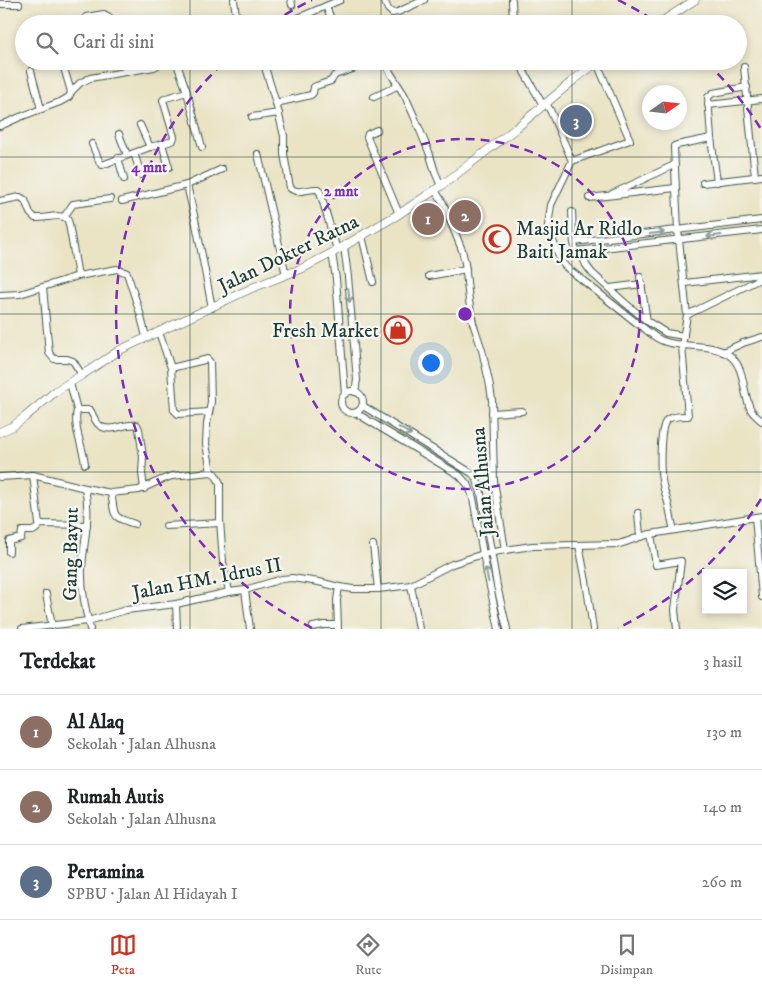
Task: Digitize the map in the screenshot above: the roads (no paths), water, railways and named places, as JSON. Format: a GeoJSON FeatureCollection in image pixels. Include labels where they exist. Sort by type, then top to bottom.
{"type":"FeatureCollection","features":[{"type":"Feature","properties":{"kind":"street"},"geometry":{"type":"LineString","coordinates":[[234,0],[236,15]]}},
{"type":"Feature","properties":{"kind":"street"},"geometry":{"type":"LineString","coordinates":[[305,15],[340,0]]}},
{"type":"Feature","properties":{"kind":"street"},"geometry":{"type":"LineString","coordinates":[[384,0],[392,13],[424,0]]}},
{"type":"Feature","properties":{"kind":"street"},"geometry":{"type":"LineString","coordinates":[[512,0],[513,15]]}},
{"type":"Feature","properties":{"kind":"street"},"geometry":{"type":"LineString","coordinates":[[672,15],[696,0]]}},
{"type":"Feature","properties":{"kind":"street"},"geometry":{"type":"LineString","coordinates":[[0,4],[19,4]]}},
{"type":"Feature","properties":{"kind":"street"},"geometry":{"type":"LineString","coordinates":[[326,6],[330,15]]}},
{"type":"Feature","properties":{"kind":"street"},"geometry":{"type":"LineString","coordinates":[[64,70],[70,94]]}},
{"type":"Feature","properties":{"kind":"street"},"geometry":{"type":"LineString","coordinates":[[0,126],[60,102],[80,83],[90,78],[137,70]]}},
{"type":"Feature","properties":{"kind":"street"},"geometry":{"type":"LineString","coordinates":[[179,70],[202,147]]}},
{"type":"Feature","properties":{"kind":"street"},"geometry":{"type":"LineString","coordinates":[[266,70],[284,136],[284,154],[290,188],[298,192],[315,189],[318,189],[320,192],[348,277],[357,380],[356,392]]}},
{"type":"Feature","properties":{"kind":"street"},"geometry":{"type":"LineString","coordinates":[[276,103],[311,94],[314,87],[331,82],[335,75],[350,70]]}},
{"type":"Feature","properties":{"kind":"street","name":"Jalan Alhusna"},"geometry":{"type":"LineString","coordinates":[[388,70],[408,101],[429,152],[443,203],[462,250],[473,323],[482,350],[490,386],[494,481],[505,550],[532,546],[619,544],[640,536],[759,517]]}},
{"type":"Feature","properties":{"kind":"street"},"geometry":{"type":"LineString","coordinates":[[524,70],[551,112],[572,161]]}},
{"type":"Feature","properties":{"kind":"street","name":"Jalan Dokter Ratna"},"geometry":{"type":"LineString","coordinates":[[0,432],[14,426],[56,391],[120,350],[252,288],[304,268],[399,214],[438,188],[515,129],[587,70]]}},
{"type":"Feature","properties":{"kind":"street"},"geometry":{"type":"LineString","coordinates":[[601,70],[630,140],[572,161],[551,205],[548,226],[561,261],[566,267],[658,339],[682,346],[713,348],[736,360],[751,410],[762,421]]}},
{"type":"Feature","properties":{"kind":"street"},"geometry":{"type":"LineString","coordinates":[[703,184],[759,177],[744,70]]}},
{"type":"Feature","properties":{"kind":"street"},"geometry":{"type":"LineString","coordinates":[[31,72],[41,109]]}},
{"type":"Feature","properties":{"kind":"street"},"geometry":{"type":"LineString","coordinates":[[374,97],[397,86]]}},
{"type":"Feature","properties":{"kind":"street"},"geometry":{"type":"LineString","coordinates":[[717,182],[708,97],[712,93],[747,87]]}},
{"type":"Feature","properties":{"kind":"street"},"geometry":{"type":"LineString","coordinates":[[92,144],[102,164],[173,140],[174,137],[163,100],[187,92]]}},
{"type":"Feature","properties":{"kind":"street"},"geometry":{"type":"LineString","coordinates":[[708,105],[762,99]]}},
{"type":"Feature","properties":{"kind":"street"},"geometry":{"type":"LineString","coordinates":[[252,116],[279,113]]}},
{"type":"Feature","properties":{"kind":"street"},"geometry":{"type":"LineString","coordinates":[[140,125],[150,147]]}},
{"type":"Feature","properties":{"kind":"street"},"geometry":{"type":"LineString","coordinates":[[376,130],[368,134],[367,137],[399,214]]}},
{"type":"Feature","properties":{"kind":"street"},"geometry":{"type":"LineString","coordinates":[[119,134],[127,156]]}},
{"type":"Feature","properties":{"kind":"street"},"geometry":{"type":"LineString","coordinates":[[674,530],[661,478],[663,429],[667,420],[688,416],[682,346],[687,316],[678,230],[674,146],[711,138]]}},
{"type":"Feature","properties":{"kind":"street"},"geometry":{"type":"LineString","coordinates":[[162,144],[168,167]]}},
{"type":"Feature","properties":{"kind":"street"},"geometry":{"type":"LineString","coordinates":[[134,153],[141,175]]}},
{"type":"Feature","properties":{"kind":"street"},"geometry":{"type":"LineString","coordinates":[[258,154],[286,275]]}},
{"type":"Feature","properties":{"kind":"street"},"geometry":{"type":"LineString","coordinates":[[118,158],[124,179]]}},
{"type":"Feature","properties":{"kind":"street"},"geometry":{"type":"LineString","coordinates":[[606,196],[674,166]]}},
{"type":"Feature","properties":{"kind":"street"},"geometry":{"type":"LineString","coordinates":[[122,201],[187,184],[222,170]]}},
{"type":"Feature","properties":{"kind":"street"},"geometry":{"type":"LineString","coordinates":[[187,184],[212,308]]}},
{"type":"Feature","properties":{"kind":"street"},"geometry":{"type":"LineString","coordinates":[[589,198],[676,188]]}},
{"type":"Feature","properties":{"kind":"street"},"geometry":{"type":"LineString","coordinates":[[0,201],[20,197],[25,200],[35,218],[64,217],[68,220],[78,276]]}},
{"type":"Feature","properties":{"kind":"street"},"geometry":{"type":"LineString","coordinates":[[64,217],[73,204],[110,199]]}},
{"type":"Feature","properties":{"kind":"street"},"geometry":{"type":"LineString","coordinates":[[572,212],[576,250],[580,251],[589,269],[647,320],[666,333],[684,336]]}},
{"type":"Feature","properties":{"kind":"street"},"geometry":{"type":"LineString","coordinates":[[574,242],[762,220]]}},
{"type":"Feature","properties":{"kind":"street"},"geometry":{"type":"LineString","coordinates":[[580,251],[762,230]]}},
{"type":"Feature","properties":{"kind":"street"},"geometry":{"type":"LineString","coordinates":[[362,236],[373,282]]}},
{"type":"Feature","properties":{"kind":"street"},"geometry":{"type":"LineString","coordinates":[[338,250],[336,279],[345,394],[342,400],[342,407],[346,412],[356,413],[465,480],[473,498],[499,629]]}},
{"type":"Feature","properties":{"kind":"street"},"geometry":{"type":"LineString","coordinates":[[0,295],[20,294],[78,276],[117,269],[127,273],[146,337]]}},
{"type":"Feature","properties":{"kind":"street"},"geometry":{"type":"LineString","coordinates":[[429,276],[466,269]]}},
{"type":"Feature","properties":{"kind":"street"},"geometry":{"type":"LineString","coordinates":[[685,283],[762,276]]}},
{"type":"Feature","properties":{"kind":"street"},"geometry":{"type":"LineString","coordinates":[[687,316],[762,276]]}},
{"type":"Feature","properties":{"kind":"street"},"geometry":{"type":"LineString","coordinates":[[640,277],[647,320]]}},
{"type":"Feature","properties":{"kind":"street"},"geometry":{"type":"LineString","coordinates":[[610,288],[642,284]]}},
{"type":"Feature","properties":{"kind":"street"},"geometry":{"type":"LineString","coordinates":[[43,287],[49,353],[54,359],[73,361],[82,375]]}},
{"type":"Feature","properties":{"kind":"street"},"geometry":{"type":"LineString","coordinates":[[159,332],[171,368],[174,410],[178,414],[209,412]]}},
{"type":"Feature","properties":{"kind":"street"},"geometry":{"type":"LineString","coordinates":[[723,352],[742,342],[762,336]]}},
{"type":"Feature","properties":{"kind":"street"},"geometry":{"type":"LineString","coordinates":[[171,368],[207,359],[210,362],[211,402],[206,444],[211,472]]}},
{"type":"Feature","properties":{"kind":"street"},"geometry":{"type":"LineString","coordinates":[[70,382],[77,410],[75,419],[85,464]]}},
{"type":"Feature","properties":{"kind":"street"},"geometry":{"type":"LineString","coordinates":[[345,394],[356,392],[362,397],[362,409],[356,413]]}},
{"type":"Feature","properties":{"kind":"street"},"geometry":{"type":"LineString","coordinates":[[363,406],[473,474],[477,480],[482,492],[491,553],[506,629]]}},
{"type":"Feature","properties":{"kind":"street"},"geometry":{"type":"LineString","coordinates":[[77,410],[90,410],[98,424],[103,428],[137,425],[143,457],[144,489]]}},
{"type":"Feature","properties":{"kind":"street"},"geometry":{"type":"LineString","coordinates":[[492,413],[522,411]]}},
{"type":"Feature","properties":{"kind":"street"},"geometry":{"type":"LineString","coordinates":[[0,477],[33,475],[85,488],[112,492],[144,489],[166,478],[211,472],[215,474],[220,483],[220,523],[223,562],[228,592]]}},
{"type":"Feature","properties":{"kind":"street"},"geometry":{"type":"LineString","coordinates":[[9,552],[9,541],[21,538],[22,530],[35,530],[39,524],[33,475]]}},
{"type":"Feature","properties":{"kind":"street","name":"Gang Bayut"},"geometry":{"type":"LineString","coordinates":[[85,488],[88,508],[82,569],[83,596],[90,629]]}},
{"type":"Feature","properties":{"kind":"street"},"geometry":{"type":"LineString","coordinates":[[112,492],[114,514],[116,517],[135,524]]}},
{"type":"Feature","properties":{"kind":"street"},"geometry":{"type":"LineString","coordinates":[[638,513],[640,536]]}},
{"type":"Feature","properties":{"kind":"street"},"geometry":{"type":"LineString","coordinates":[[759,517],[762,597]]}},
{"type":"Feature","properties":{"kind":"street"},"geometry":{"type":"LineString","coordinates":[[166,526],[220,523]]}},
{"type":"Feature","properties":{"kind":"street"},"geometry":{"type":"LineString","coordinates":[[39,524],[87,525]]}},
{"type":"Feature","properties":{"kind":"street"},"geometry":{"type":"LineString","coordinates":[[651,534],[656,565],[681,561],[675,610],[676,629]]}},
{"type":"Feature","properties":{"kind":"street"},"geometry":{"type":"LineString","coordinates":[[373,545],[378,590]]}},
{"type":"Feature","properties":{"kind":"street"},"geometry":{"type":"LineString","coordinates":[[579,545],[593,629]]}},
{"type":"Feature","properties":{"kind":"street","name":"Jalan HM. Idrus II"},"geometry":{"type":"LineString","coordinates":[[22,629],[44,628],[88,621],[126,610],[176,604],[245,590],[282,579],[292,578],[338,587],[378,590],[410,584],[452,564],[483,554],[505,550]]}},
{"type":"Feature","properties":{"kind":"street"},"geometry":{"type":"LineString","coordinates":[[410,584],[419,629]]}},
{"type":"Feature","properties":{"kind":"street"},"geometry":{"type":"LineString","coordinates":[[313,627],[324,625],[337,627],[338,587]]}},
{"type":"Feature","properties":{"kind":"street"},"geometry":{"type":"LineString","coordinates":[[245,590],[250,629]]}},
{"type":"Feature","properties":{"kind":"street"},"geometry":{"type":"LineString","coordinates":[[46,594],[52,626]]}},
{"type":"Feature","properties":{"kind":"street"},"geometry":{"type":"LineString","coordinates":[[176,604],[177,629]]}},
{"type":"Feature","properties":{"kind":"place","name":"Pertamina"},"geometry":{"type":"Point","coordinates":[576,121]}},
{"type":"Feature","properties":{"kind":"place","name":"Rumah Autis"},"geometry":{"type":"Point","coordinates":[465,216]}},
{"type":"Feature","properties":{"kind":"place","name":"Al Alaq"},"geometry":{"type":"Point","coordinates":[428,219]}},
{"type":"Feature","properties":{"kind":"place","name":"Masjid Ar Ridlo Baiti Jamak"},"geometry":{"type":"Point","coordinates":[497,239]}},
{"type":"Feature","properties":{"kind":"place","name":"Fresh Market"},"geometry":{"type":"Point","coordinates":[398,330]}}]}
